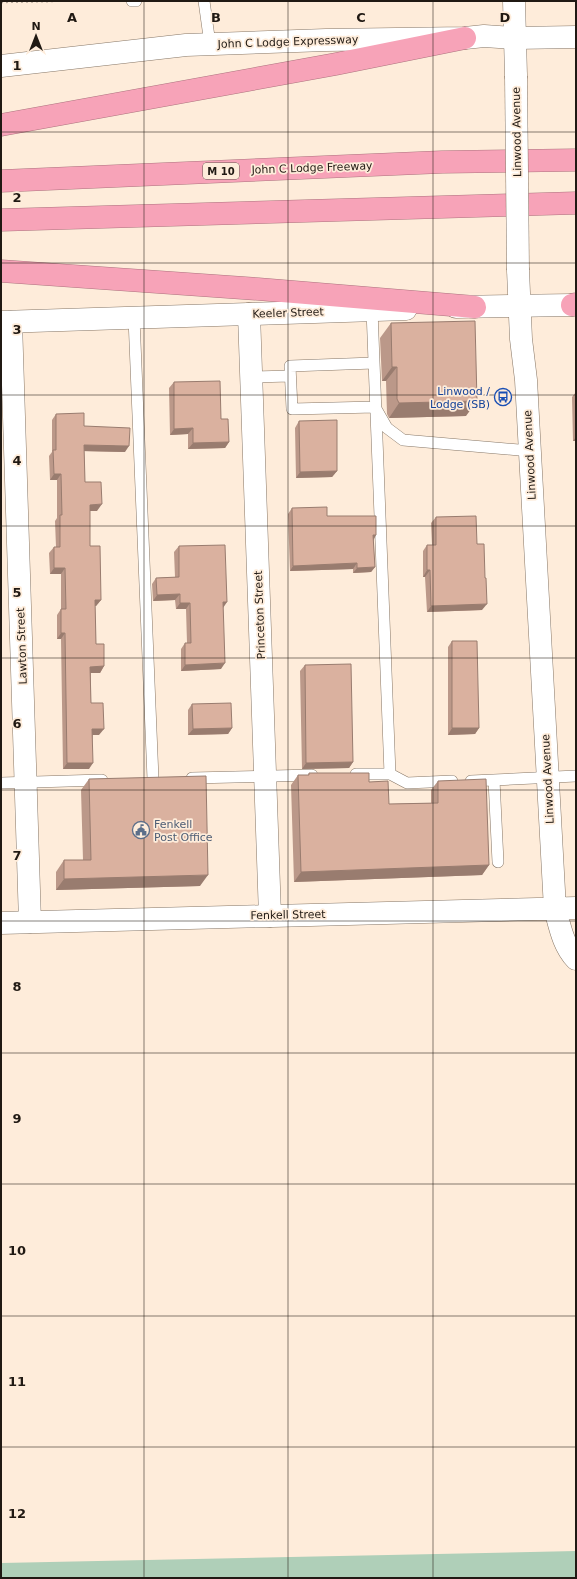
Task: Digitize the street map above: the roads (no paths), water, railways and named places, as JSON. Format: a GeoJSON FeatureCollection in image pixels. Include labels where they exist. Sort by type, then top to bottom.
{"type":"FeatureCollection","features":[{"type":"Feature","properties":{"kind":"highway"},"geometry":{"type":"LineString","coordinates":[[1,126],[466,38]]}},
{"type":"Feature","properties":{"kind":"highway","name":"John C Lodge Freeway"},"geometry":{"type":"LineString","coordinates":[[1,180],[442,162],[576,160]]}},
{"type":"Feature","properties":{"kind":"highway"},"geometry":{"type":"LineString","coordinates":[[1,220],[576,203]]}},
{"type":"Feature","properties":{"kind":"highway"},"geometry":{"type":"LineString","coordinates":[[1,271],[242,288],[474,307]]}},
{"type":"Feature","properties":{"kind":"street","name":"Linwood Avenue"},"geometry":{"type":"LineString","coordinates":[[514,1],[516,38],[519,305],[526,380],[555,909],[564,940],[570,952],[576,959]]}},
{"type":"Feature","properties":{"kind":"street","name":"John C Lodge Expressway"},"geometry":{"type":"LineString","coordinates":[[1,66],[186,45],[466,38],[484,36],[516,38],[576,37]]}},
{"type":"Feature","properties":{"kind":"street","name":"Keeler Street"},"geometry":{"type":"LineString","coordinates":[[6,322],[575,304]]}},
{"type":"Feature","properties":{"kind":"street","name":"Princeton Street"},"geometry":{"type":"LineString","coordinates":[[249,314],[270,916]]}},
{"type":"Feature","properties":{"kind":"street","name":"Lawton Street"},"geometry":{"type":"LineString","coordinates":[[6,322],[26,782],[30,922]]}},
{"type":"Feature","properties":{"kind":"street","name":"Fenkell Street"},"geometry":{"type":"LineString","coordinates":[[1,923],[576,908]]}},
{"type":"Feature","properties":{"kind":"lane"},"geometry":{"type":"LineString","coordinates":[[204,1],[210,44]]}},
{"type":"Feature","properties":{"kind":"lane"},"geometry":{"type":"LineString","coordinates":[[372,310],[390,774]]}},
{"type":"Feature","properties":{"kind":"lane"},"geometry":{"type":"LineString","coordinates":[[134,318],[153,779]]}},
{"type":"Feature","properties":{"kind":"lane"},"geometry":{"type":"LineString","coordinates":[[374,363],[290,366],[290,376],[292,409],[375,407]]}},
{"type":"Feature","properties":{"kind":"lane"},"geometry":{"type":"LineString","coordinates":[[251,377],[290,376]]}},
{"type":"Feature","properties":{"kind":"lane"},"geometry":{"type":"LineString","coordinates":[[375,407],[387,428],[404,440],[530,451]]}},
{"type":"Feature","properties":{"kind":"lane"},"geometry":{"type":"LineString","coordinates":[[343,775],[390,774],[407,783],[576,776]]}},
{"type":"Feature","properties":{"kind":"lane"},"geometry":{"type":"LineString","coordinates":[[177,778],[320,775]]}},
{"type":"Feature","properties":{"kind":"lane"},"geometry":{"type":"LineString","coordinates":[[1,783],[114,780]]}},
{"type":"Feature","properties":{"kind":"lane"},"geometry":{"type":"LineString","coordinates":[[494,780],[498,862]]}},
{"type":"Feature","properties":{"kind":"place","name":"Linwood / Lodge (SB)"},"geometry":{"type":"Point","coordinates":[503,397]}},
{"type":"Feature","properties":{"kind":"place","name":"Fenkell Post Office"},"geometry":{"type":"Point","coordinates":[141,830]}}]}
